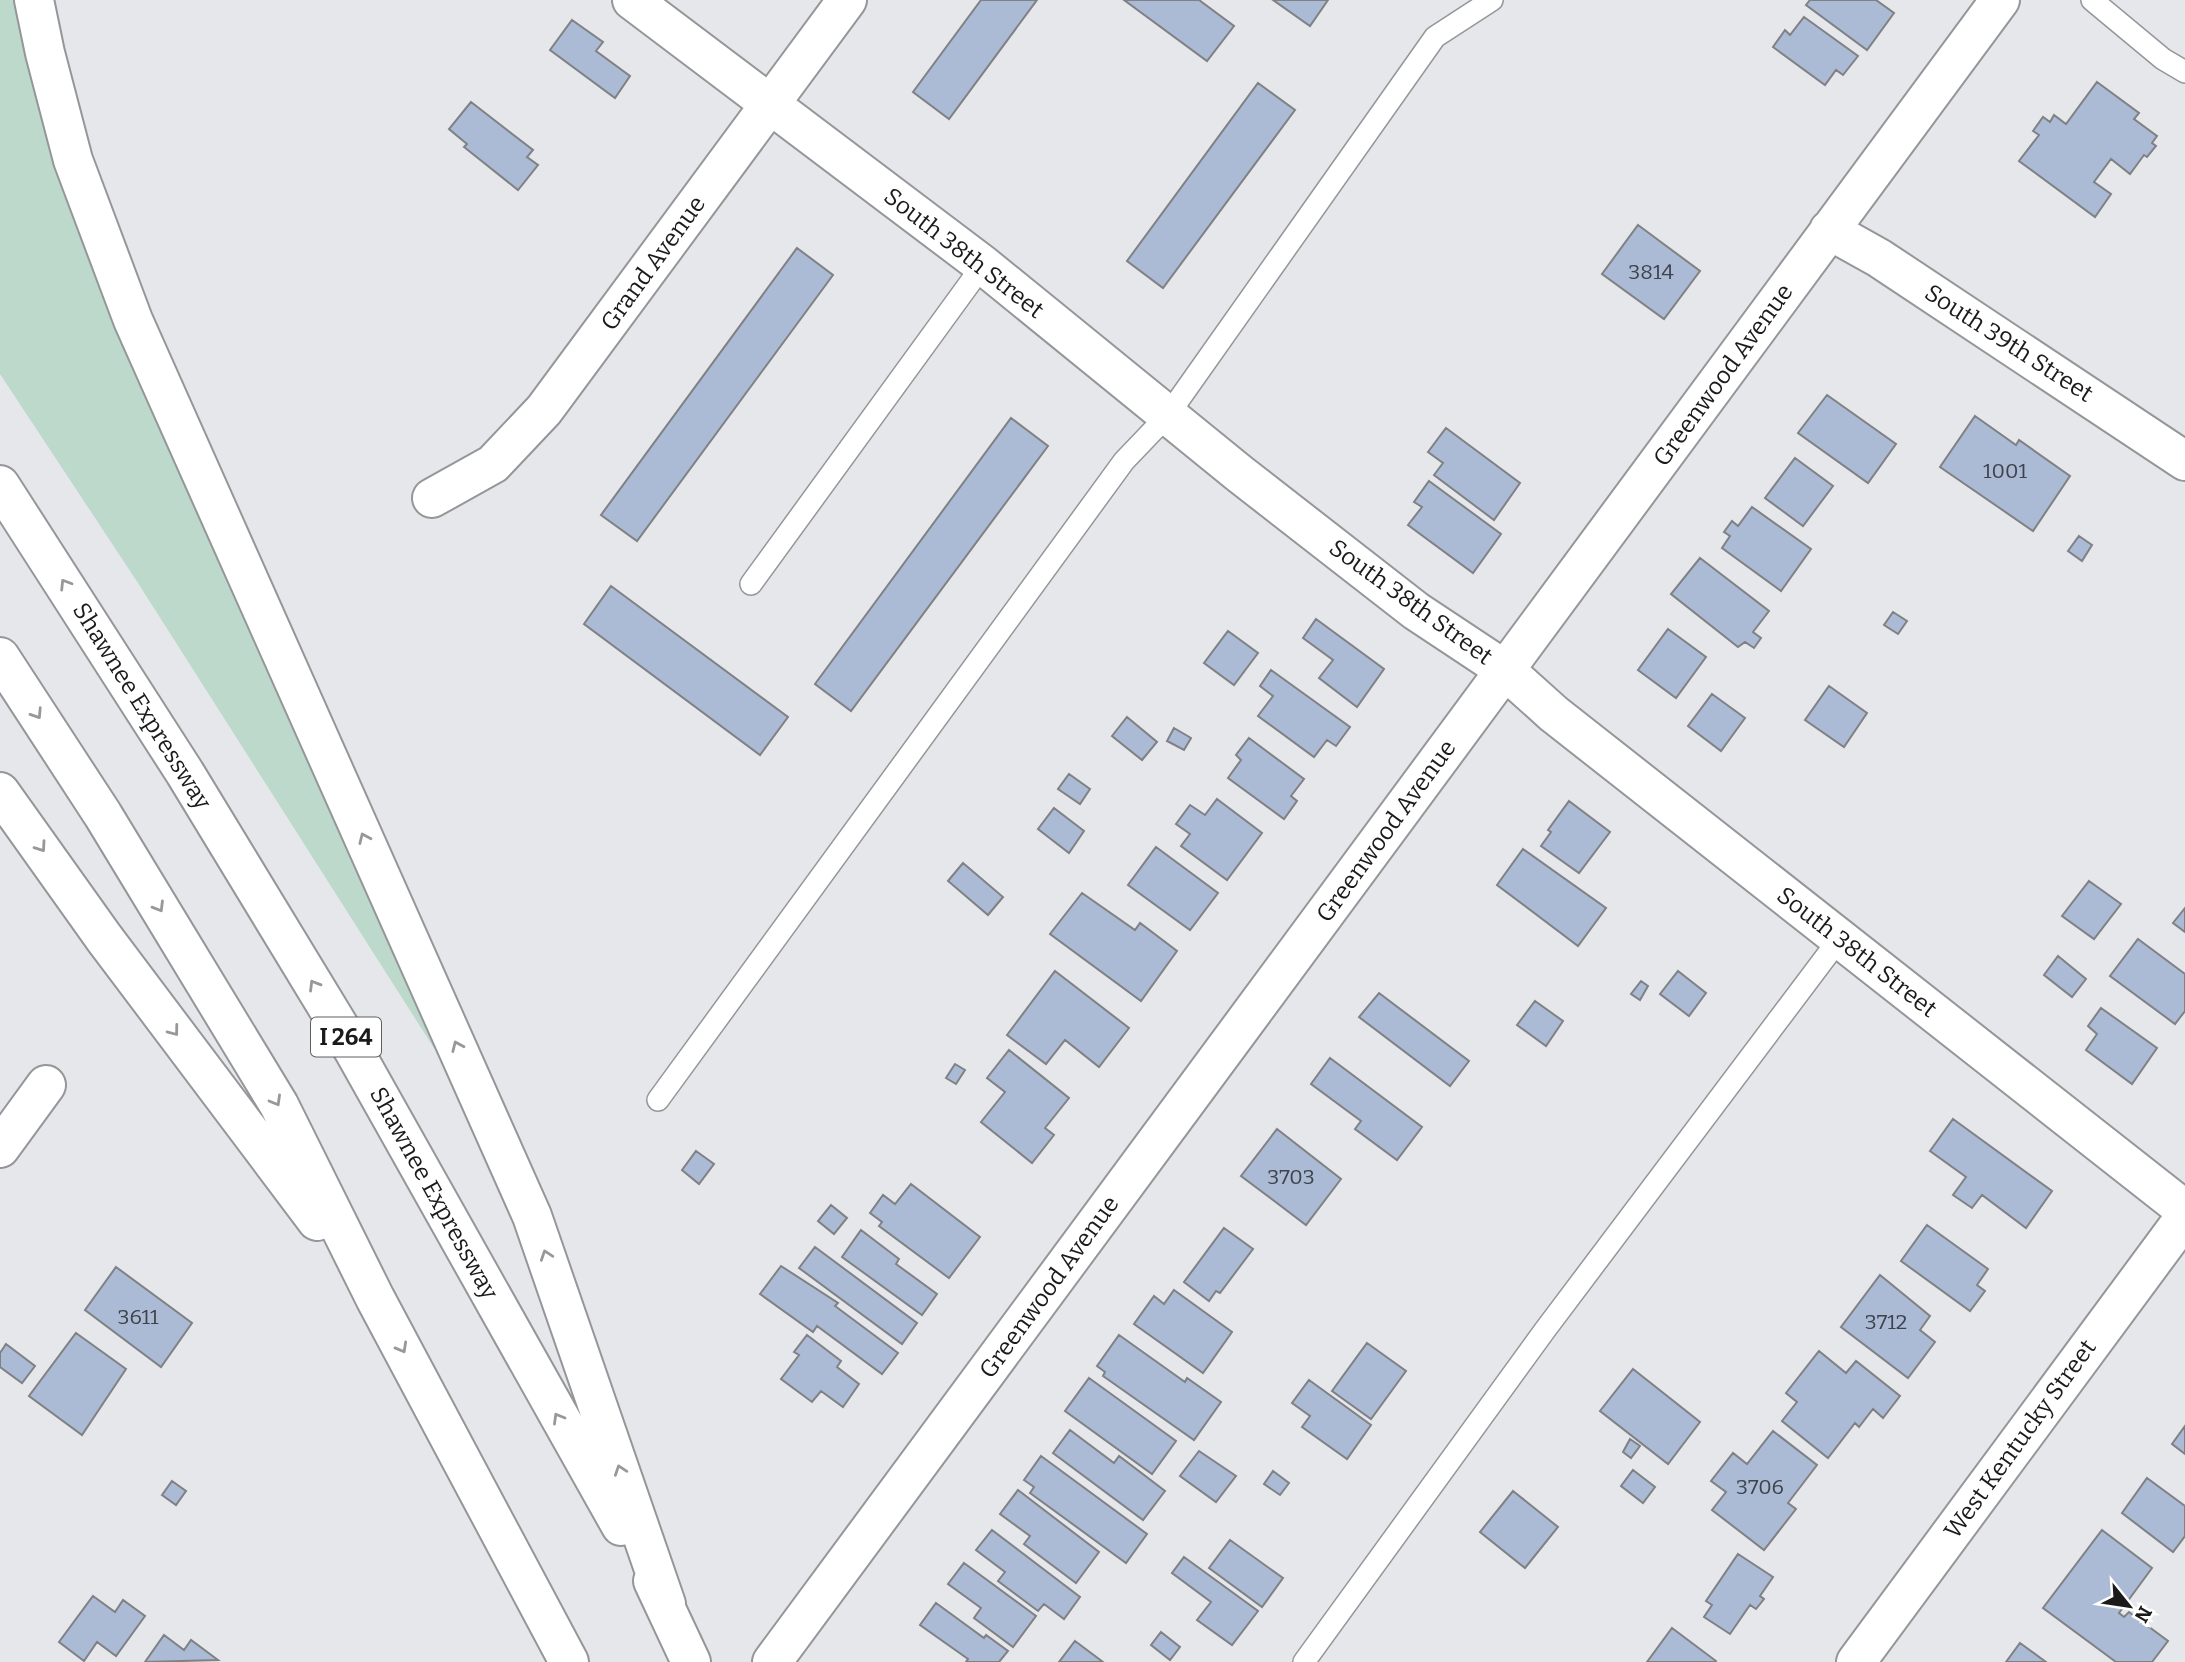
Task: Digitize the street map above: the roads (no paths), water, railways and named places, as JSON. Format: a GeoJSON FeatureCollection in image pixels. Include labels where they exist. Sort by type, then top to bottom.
{"type":"FeatureCollection","features":[{"type":"Feature","properties":{"kind":"main road"},"geometry":{"type":"LineString","coordinates":[[34,0],[73,160],[133,320],[532,1216],[666,1604]]}},
{"type":"Feature","properties":{"kind":"main road","name":"South 38th Street"},"geometry":{"type":"LineString","coordinates":[[632,0],[983,265],[1416,611],[1505,670],[1554,714],[2185,1210]]}},
{"type":"Feature","properties":{"kind":"main road","name":"Grand Avenue"},"geometry":{"type":"LineString","coordinates":[[432,498],[446,493],[493,464],[532,425],[847,0]]}},
{"type":"Feature","properties":{"kind":"main road","name":"Greenwood Avenue"},"geometry":{"type":"LineString","coordinates":[[772,1662],[2000,0]]}},
{"type":"Feature","properties":{"kind":"main road","name":"South 39th Street"},"geometry":{"type":"LineString","coordinates":[[1829,230],[1879,258],[2185,461]]}},
{"type":"Feature","properties":{"kind":"main road","name":"Shawnee Expressway"},"geometry":{"type":"LineString","coordinates":[[0,485],[185,773],[354,1051],[469,1253],[539,1384],[666,1604],[691,1662]]}},
{"type":"Feature","properties":{"kind":"main road"},"geometry":{"type":"LineString","coordinates":[[0,657],[103,815],[279,1105],[375,1298],[569,1662]]}},
{"type":"Feature","properties":{"kind":"main road"},"geometry":{"type":"LineString","coordinates":[[0,792],[104,938],[375,1298]]}},
{"type":"Feature","properties":{"kind":"main road"},"geometry":{"type":"LineString","coordinates":[[0,1148],[46,1085]]}},
{"type":"Feature","properties":{"kind":"main road","name":"West Kentucky Street"},"geometry":{"type":"LineString","coordinates":[[1856,1662],[2185,1217]]}},
{"type":"Feature","properties":{"kind":"lane"},"geometry":{"type":"LineString","coordinates":[[658,1100],[1124,461],[1168,415],[1435,37],[1492,0]]}},
{"type":"Feature","properties":{"kind":"lane"},"geometry":{"type":"LineString","coordinates":[[2092,0],[2163,59],[2185,72]]}},
{"type":"Feature","properties":{"kind":"lane"},"geometry":{"type":"LineString","coordinates":[[751,584],[983,265]]}},
{"type":"Feature","properties":{"kind":"lane"},"geometry":{"type":"LineString","coordinates":[[1304,1662],[1545,1330],[1840,938]]}}]}
